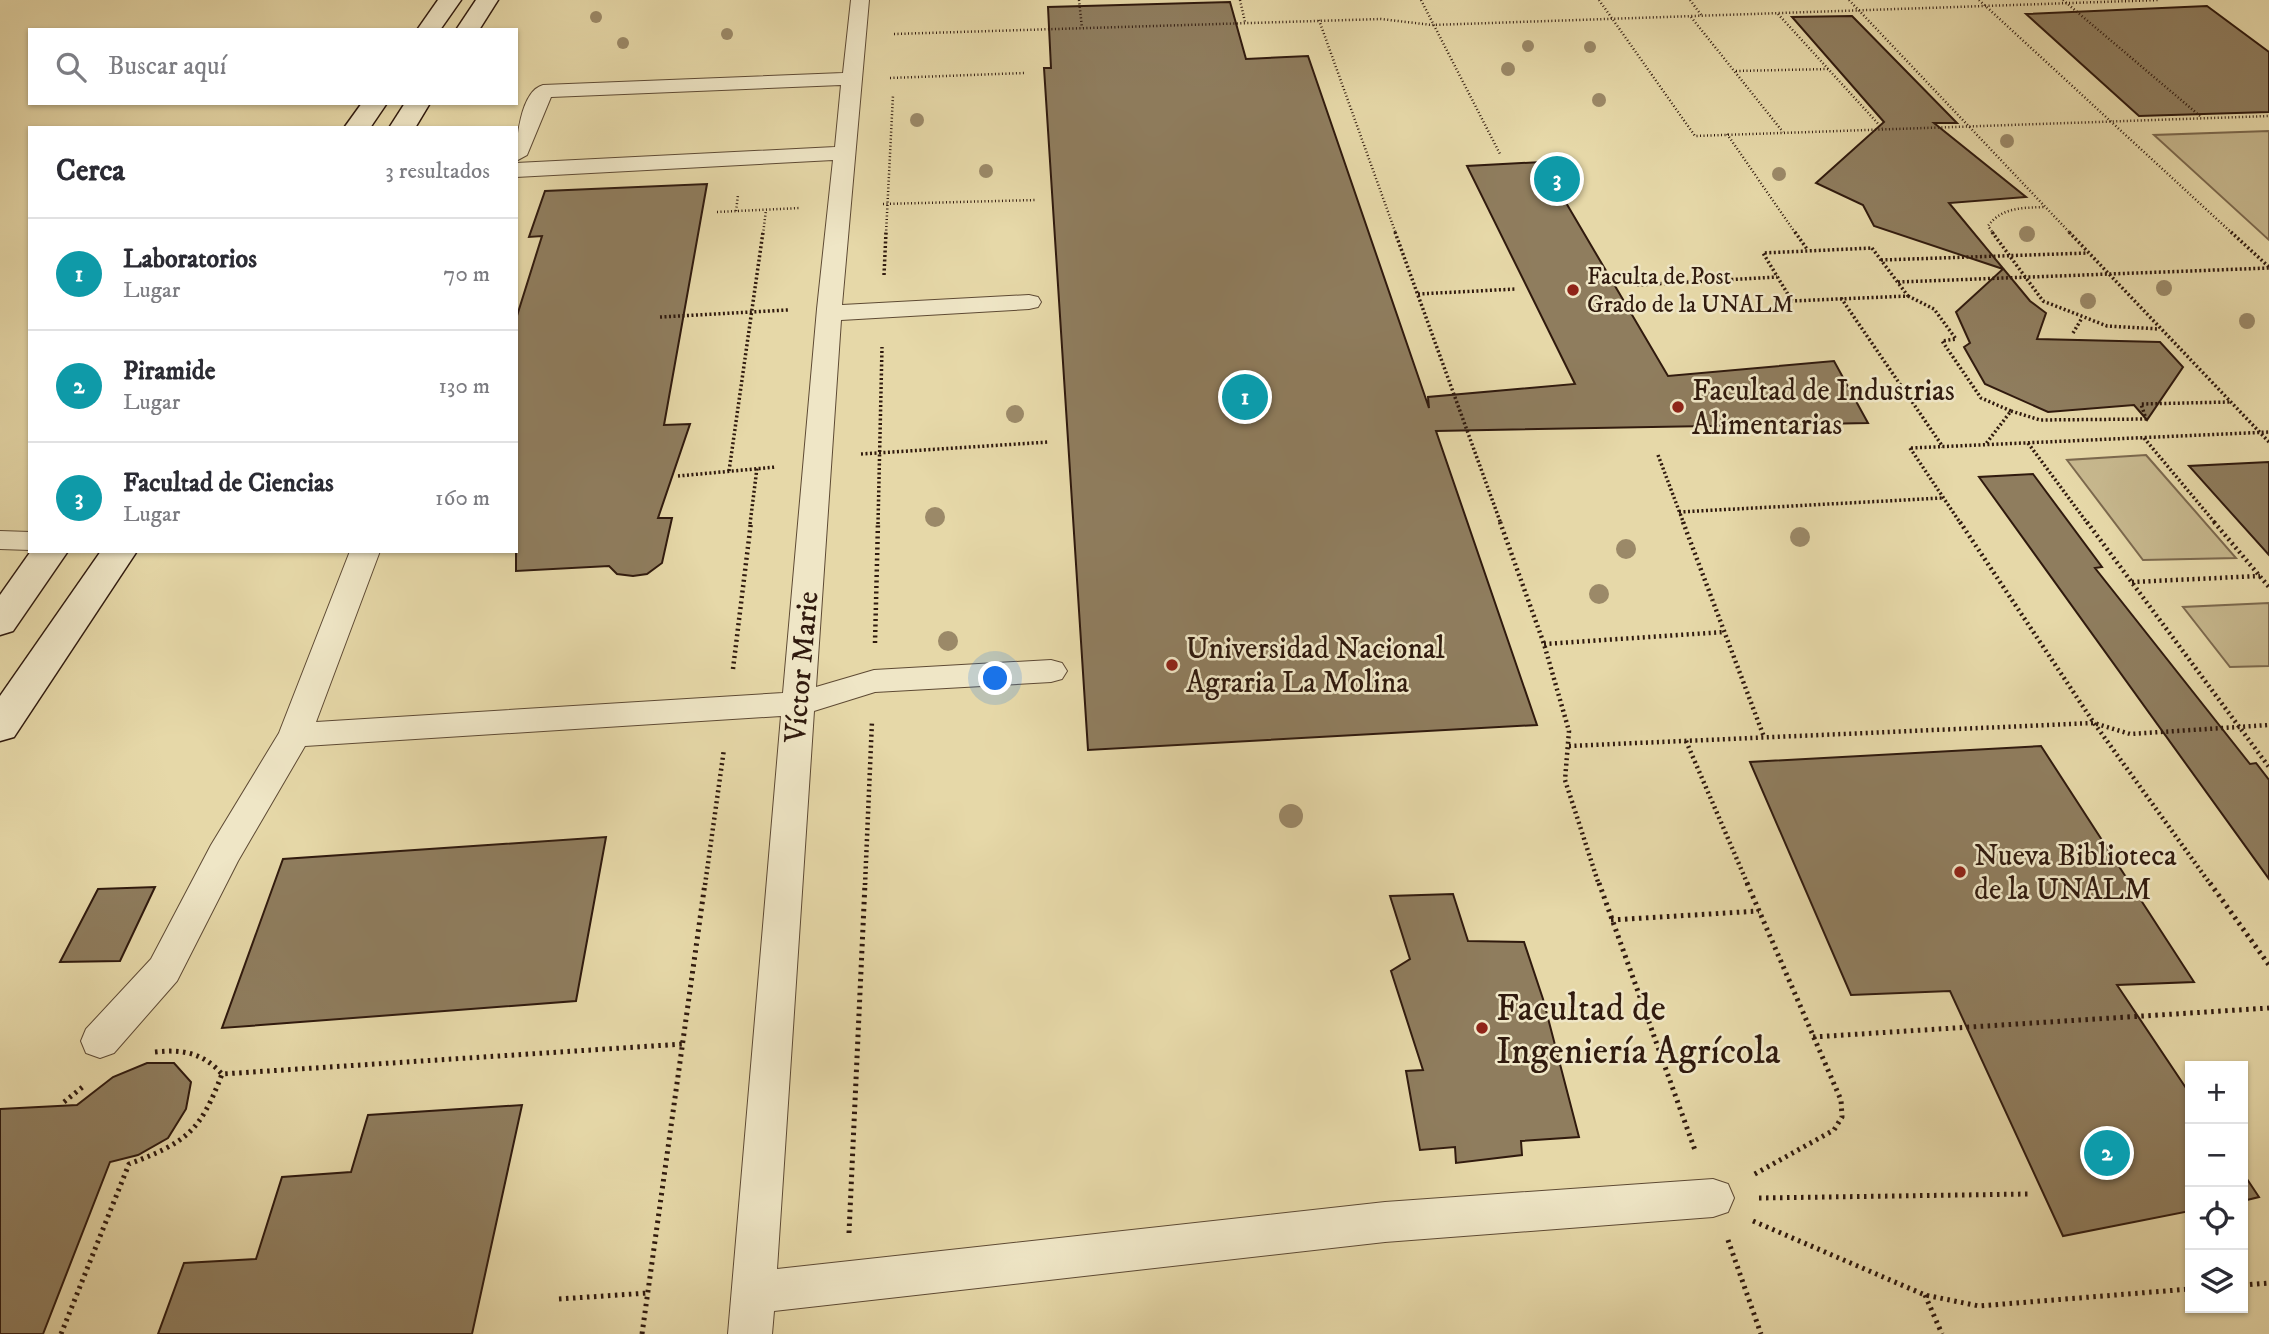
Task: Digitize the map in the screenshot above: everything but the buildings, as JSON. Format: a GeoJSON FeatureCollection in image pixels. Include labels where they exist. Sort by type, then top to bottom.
{"type":"FeatureCollection","features":[{"type":"Feature","properties":{"kind":"main road"},"geometry":{"type":"LineString","coordinates":[[429,28],[450,0]]}},
{"type":"Feature","properties":{"kind":"main road"},"geometry":{"type":"LineString","coordinates":[[468,28],[487,0]]}},
{"type":"Feature","properties":{"kind":"main road"},"geometry":{"type":"LineString","coordinates":[[358,126],[374,105]]}},
{"type":"Feature","properties":{"kind":"main road"},"geometry":{"type":"LineString","coordinates":[[403,126],[417,105]]}},
{"type":"Feature","properties":{"kind":"main road"},"geometry":{"type":"LineString","coordinates":[[0,622],[50,553]]}},
{"type":"Feature","properties":{"kind":"main road"},"geometry":{"type":"LineString","coordinates":[[0,727],[118,553]]}},
{"type":"Feature","properties":{"kind":"lane","name":"Víctor Marie"},"geometry":{"type":"LineString","coordinates":[[750,1334],[830,311],[860,0]]}},
{"type":"Feature","properties":{"kind":"lane"},"geometry":{"type":"LineString","coordinates":[[518,150],[542,91],[852,79]]}},
{"type":"Feature","properties":{"kind":"lane"},"geometry":{"type":"LineString","coordinates":[[518,170],[845,153]]}},
{"type":"Feature","properties":{"kind":"lane"},"geometry":{"type":"LineString","coordinates":[[830,311],[1030,302]]}},
{"type":"Feature","properties":{"kind":"lane"},"geometry":{"type":"LineString","coordinates":[[0,540],[28,541]]}},
{"type":"Feature","properties":{"kind":"lane"},"geometry":{"type":"LineString","coordinates":[[100,1041],[164,970],[223,855],[295,735],[364,553]]}},
{"type":"Feature","properties":{"kind":"lane"},"geometry":{"type":"LineString","coordinates":[[295,735],[798,704],[874,681],[1051,671]]}},
{"type":"Feature","properties":{"kind":"lane"},"geometry":{"type":"LineString","coordinates":[[754,1292],[843,1285],[1385,1222],[1713,1198]]}},
{"type":"Feature","properties":{"kind":"path"},"geometry":{"type":"LineString","coordinates":[[1079,0],[1082,28]]}},
{"type":"Feature","properties":{"kind":"path"},"geometry":{"type":"LineString","coordinates":[[1240,0],[1245,22]]}},
{"type":"Feature","properties":{"kind":"path"},"geometry":{"type":"LineString","coordinates":[[1421,0],[1500,154]]}},
{"type":"Feature","properties":{"kind":"path"},"geometry":{"type":"LineString","coordinates":[[1599,0],[1695,136],[2269,116]]}},
{"type":"Feature","properties":{"kind":"path"},"geometry":{"type":"LineString","coordinates":[[1690,0],[1702,16]]}},
{"type":"Feature","properties":{"kind":"path"},"geometry":{"type":"LineString","coordinates":[[1849,0],[2269,443]]}},
{"type":"Feature","properties":{"kind":"path"},"geometry":{"type":"LineString","coordinates":[[1979,0],[2269,267]]}},
{"type":"Feature","properties":{"kind":"path"},"geometry":{"type":"LineString","coordinates":[[2063,0],[2201,117]]}},
{"type":"Feature","properties":{"kind":"path"},"geometry":{"type":"LineString","coordinates":[[857,35],[1318,20],[1381,19],[1432,25],[2159,0]]}},
{"type":"Feature","properties":{"kind":"path"},"geometry":{"type":"LineString","coordinates":[[1778,14],[1883,128]]}},
{"type":"Feature","properties":{"kind":"path"},"geometry":{"type":"LineString","coordinates":[[1691,17],[1783,132]]}},
{"type":"Feature","properties":{"kind":"path"},"geometry":{"type":"LineString","coordinates":[[1318,20],[1544,644],[1566,715],[1569,747],[1564,763],[1565,780],[1611,920],[1761,1334]]}},
{"type":"Feature","properties":{"kind":"path"},"geometry":{"type":"LineString","coordinates":[[896,45],[898,22]]}},
{"type":"Feature","properties":{"kind":"path"},"geometry":{"type":"LineString","coordinates":[[848,1246],[874,681],[886,203],[895,66]]}},
{"type":"Feature","properties":{"kind":"path"},"geometry":{"type":"LineString","coordinates":[[1735,71],[1828,69]]}},
{"type":"Feature","properties":{"kind":"path"},"geometry":{"type":"LineString","coordinates":[[852,79],[1025,73]]}},
{"type":"Feature","properties":{"kind":"path"},"geometry":{"type":"LineString","coordinates":[[1727,134],[1808,250]]}},
{"type":"Feature","properties":{"kind":"path"},"geometry":{"type":"LineString","coordinates":[[875,204],[1035,201]]}},
{"type":"Feature","properties":{"kind":"path"},"geometry":{"type":"LineString","coordinates":[[2045,206],[2006,210],[1990,222],[1990,232],[2043,301],[2082,318],[2118,329],[2160,328]]}},
{"type":"Feature","properties":{"kind":"path"},"geometry":{"type":"LineString","coordinates":[[717,212],[811,207]]}},
{"type":"Feature","properties":{"kind":"path"},"geometry":{"type":"LineString","coordinates":[[729,471],[766,209]]}},
{"type":"Feature","properties":{"kind":"path"},"geometry":{"type":"LineString","coordinates":[[1908,296],[1792,301],[1763,253],[1872,248],[1908,296],[1934,309],[1956,339],[1942,341],[1981,398],[2011,411],[2040,420],[2146,419],[2141,404],[2231,402]]}},
{"type":"Feature","properties":{"kind":"path"},"geometry":{"type":"LineString","coordinates":[[1881,260],[2089,253]]}},
{"type":"Feature","properties":{"kind":"path"},"geometry":{"type":"LineString","coordinates":[[1897,282],[2269,267]]}},
{"type":"Feature","properties":{"kind":"path"},"geometry":{"type":"LineString","coordinates":[[1637,285],[1777,277]]}},
{"type":"Feature","properties":{"kind":"path"},"geometry":{"type":"LineString","coordinates":[[1418,294],[1516,289]]}},
{"type":"Feature","properties":{"kind":"path"},"geometry":{"type":"LineString","coordinates":[[1841,299],[1944,447]]}},
{"type":"Feature","properties":{"kind":"path"},"geometry":{"type":"LineString","coordinates":[[660,317],[830,311]]}},
{"type":"Feature","properties":{"kind":"path"},"geometry":{"type":"LineString","coordinates":[[2073,333],[2082,318]]}},
{"type":"Feature","properties":{"kind":"path"},"geometry":{"type":"LineString","coordinates":[[1986,445],[2011,411]]}},
{"type":"Feature","properties":{"kind":"path"},"geometry":{"type":"LineString","coordinates":[[2269,432],[1910,449],[2094,723],[2269,965]]}},
{"type":"Feature","properties":{"kind":"path"},"geometry":{"type":"LineString","coordinates":[[2144,438],[2269,587]]}},
{"type":"Feature","properties":{"kind":"path"},"geometry":{"type":"LineString","coordinates":[[858,454],[1049,442]]}},
{"type":"Feature","properties":{"kind":"path"},"geometry":{"type":"LineString","coordinates":[[2028,443],[2269,767]]}},
{"type":"Feature","properties":{"kind":"path"},"geometry":{"type":"LineString","coordinates":[[1658,455],[1763,737]]}},
{"type":"Feature","properties":{"kind":"path"},"geometry":{"type":"LineString","coordinates":[[678,476],[782,466]]}},
{"type":"Feature","properties":{"kind":"path"},"geometry":{"type":"LineString","coordinates":[[731,682],[757,468]]}},
{"type":"Feature","properties":{"kind":"path"},"geometry":{"type":"LineString","coordinates":[[1679,512],[1943,498]]}},
{"type":"Feature","properties":{"kind":"path"},"geometry":{"type":"LineString","coordinates":[[2131,582],[2260,576]]}},
{"type":"Feature","properties":{"kind":"path"},"geometry":{"type":"LineString","coordinates":[[1544,644],[1724,632]]}},
{"type":"Feature","properties":{"kind":"path"},"geometry":{"type":"LineString","coordinates":[[1569,747],[2094,723],[2130,734],[2269,725]]}},
{"type":"Feature","properties":{"kind":"path"},"geometry":{"type":"LineString","coordinates":[[1686,741],[1841,1100],[1842,1117],[1834,1130],[1713,1198]]}},
{"type":"Feature","properties":{"kind":"path"},"geometry":{"type":"LineString","coordinates":[[642,1334],[725,743]]}},
{"type":"Feature","properties":{"kind":"path"},"geometry":{"type":"LineString","coordinates":[[1611,920],[1759,911]]}},
{"type":"Feature","properties":{"kind":"path"},"geometry":{"type":"LineString","coordinates":[[1813,1037],[2269,1008]]}},
{"type":"Feature","properties":{"kind":"path"},"geometry":{"type":"LineString","coordinates":[[222,1074],[683,1044]]}},
{"type":"Feature","properties":{"kind":"path"},"geometry":{"type":"LineString","coordinates":[[142,1053],[181,1048],[209,1059],[222,1074]]}},
{"type":"Feature","properties":{"kind":"path"},"geometry":{"type":"LineString","coordinates":[[61,1334],[129,1164],[153,1155],[205,1118],[222,1074]]}},
{"type":"Feature","properties":{"kind":"path"},"geometry":{"type":"LineString","coordinates":[[64,1102],[96,1076]]}},
{"type":"Feature","properties":{"kind":"path"},"geometry":{"type":"LineString","coordinates":[[1713,1198],[2028,1194]]}},
{"type":"Feature","properties":{"kind":"path"},"geometry":{"type":"LineString","coordinates":[[1713,1198],[1758,1224],[1925,1294],[1979,1306],[2185,1289]]}},
{"type":"Feature","properties":{"kind":"path"},"geometry":{"type":"LineString","coordinates":[[2248,1285],[2269,1283]]}},
{"type":"Feature","properties":{"kind":"path"},"geometry":{"type":"LineString","coordinates":[[559,1299],[648,1293]]}},
{"type":"Feature","properties":{"kind":"path"},"geometry":{"type":"LineString","coordinates":[[1925,1294],[1942,1334]]}},
{"type":"Feature","properties":{"kind":"shaded area"},"geometry":{"type":"Polygon","coordinates":[[[2269,131],[2269,240],[2154,135],[2269,131]]]}},
{"type":"Feature","properties":{"kind":"shaded area"},"geometry":{"type":"Polygon","coordinates":[[[2146,455],[2236,558],[2143,560],[2067,460],[2146,455]]]}},
{"type":"Feature","properties":{"kind":"shaded area"},"geometry":{"type":"Polygon","coordinates":[[[2269,603],[2269,666],[2230,667],[2183,607],[2269,603]]]}},
{"type":"Feature","properties":{"kind":"place","name":"Facultad de Ciencias"},"geometry":{"type":"Point","coordinates":[1557,179]}},
{"type":"Feature","properties":{"kind":"place","name":"Faculta de Post Grado de la UNALM"},"geometry":{"type":"Point","coordinates":[1573,290]}},
{"type":"Feature","properties":{"kind":"place","name":"Laboratorios"},"geometry":{"type":"Point","coordinates":[1245,397]}},
{"type":"Feature","properties":{"kind":"place","name":"Facultad de Industrias Alimentarias"},"geometry":{"type":"Point","coordinates":[1678,407]}},
{"type":"Feature","properties":{"kind":"place","name":"Universidad Nacional Agraria La Molina"},"geometry":{"type":"Point","coordinates":[1172,665]}},
{"type":"Feature","properties":{"kind":"place","name":"Nueva Biblioteca de la UNALM"},"geometry":{"type":"Point","coordinates":[1960,872]}},
{"type":"Feature","properties":{"kind":"place","name":"Facultad de Ingeniería Agrícola"},"geometry":{"type":"Point","coordinates":[1482,1028]}},
{"type":"Feature","properties":{"kind":"place","name":"Piramide"},"geometry":{"type":"Point","coordinates":[2107,1153]}}]}
